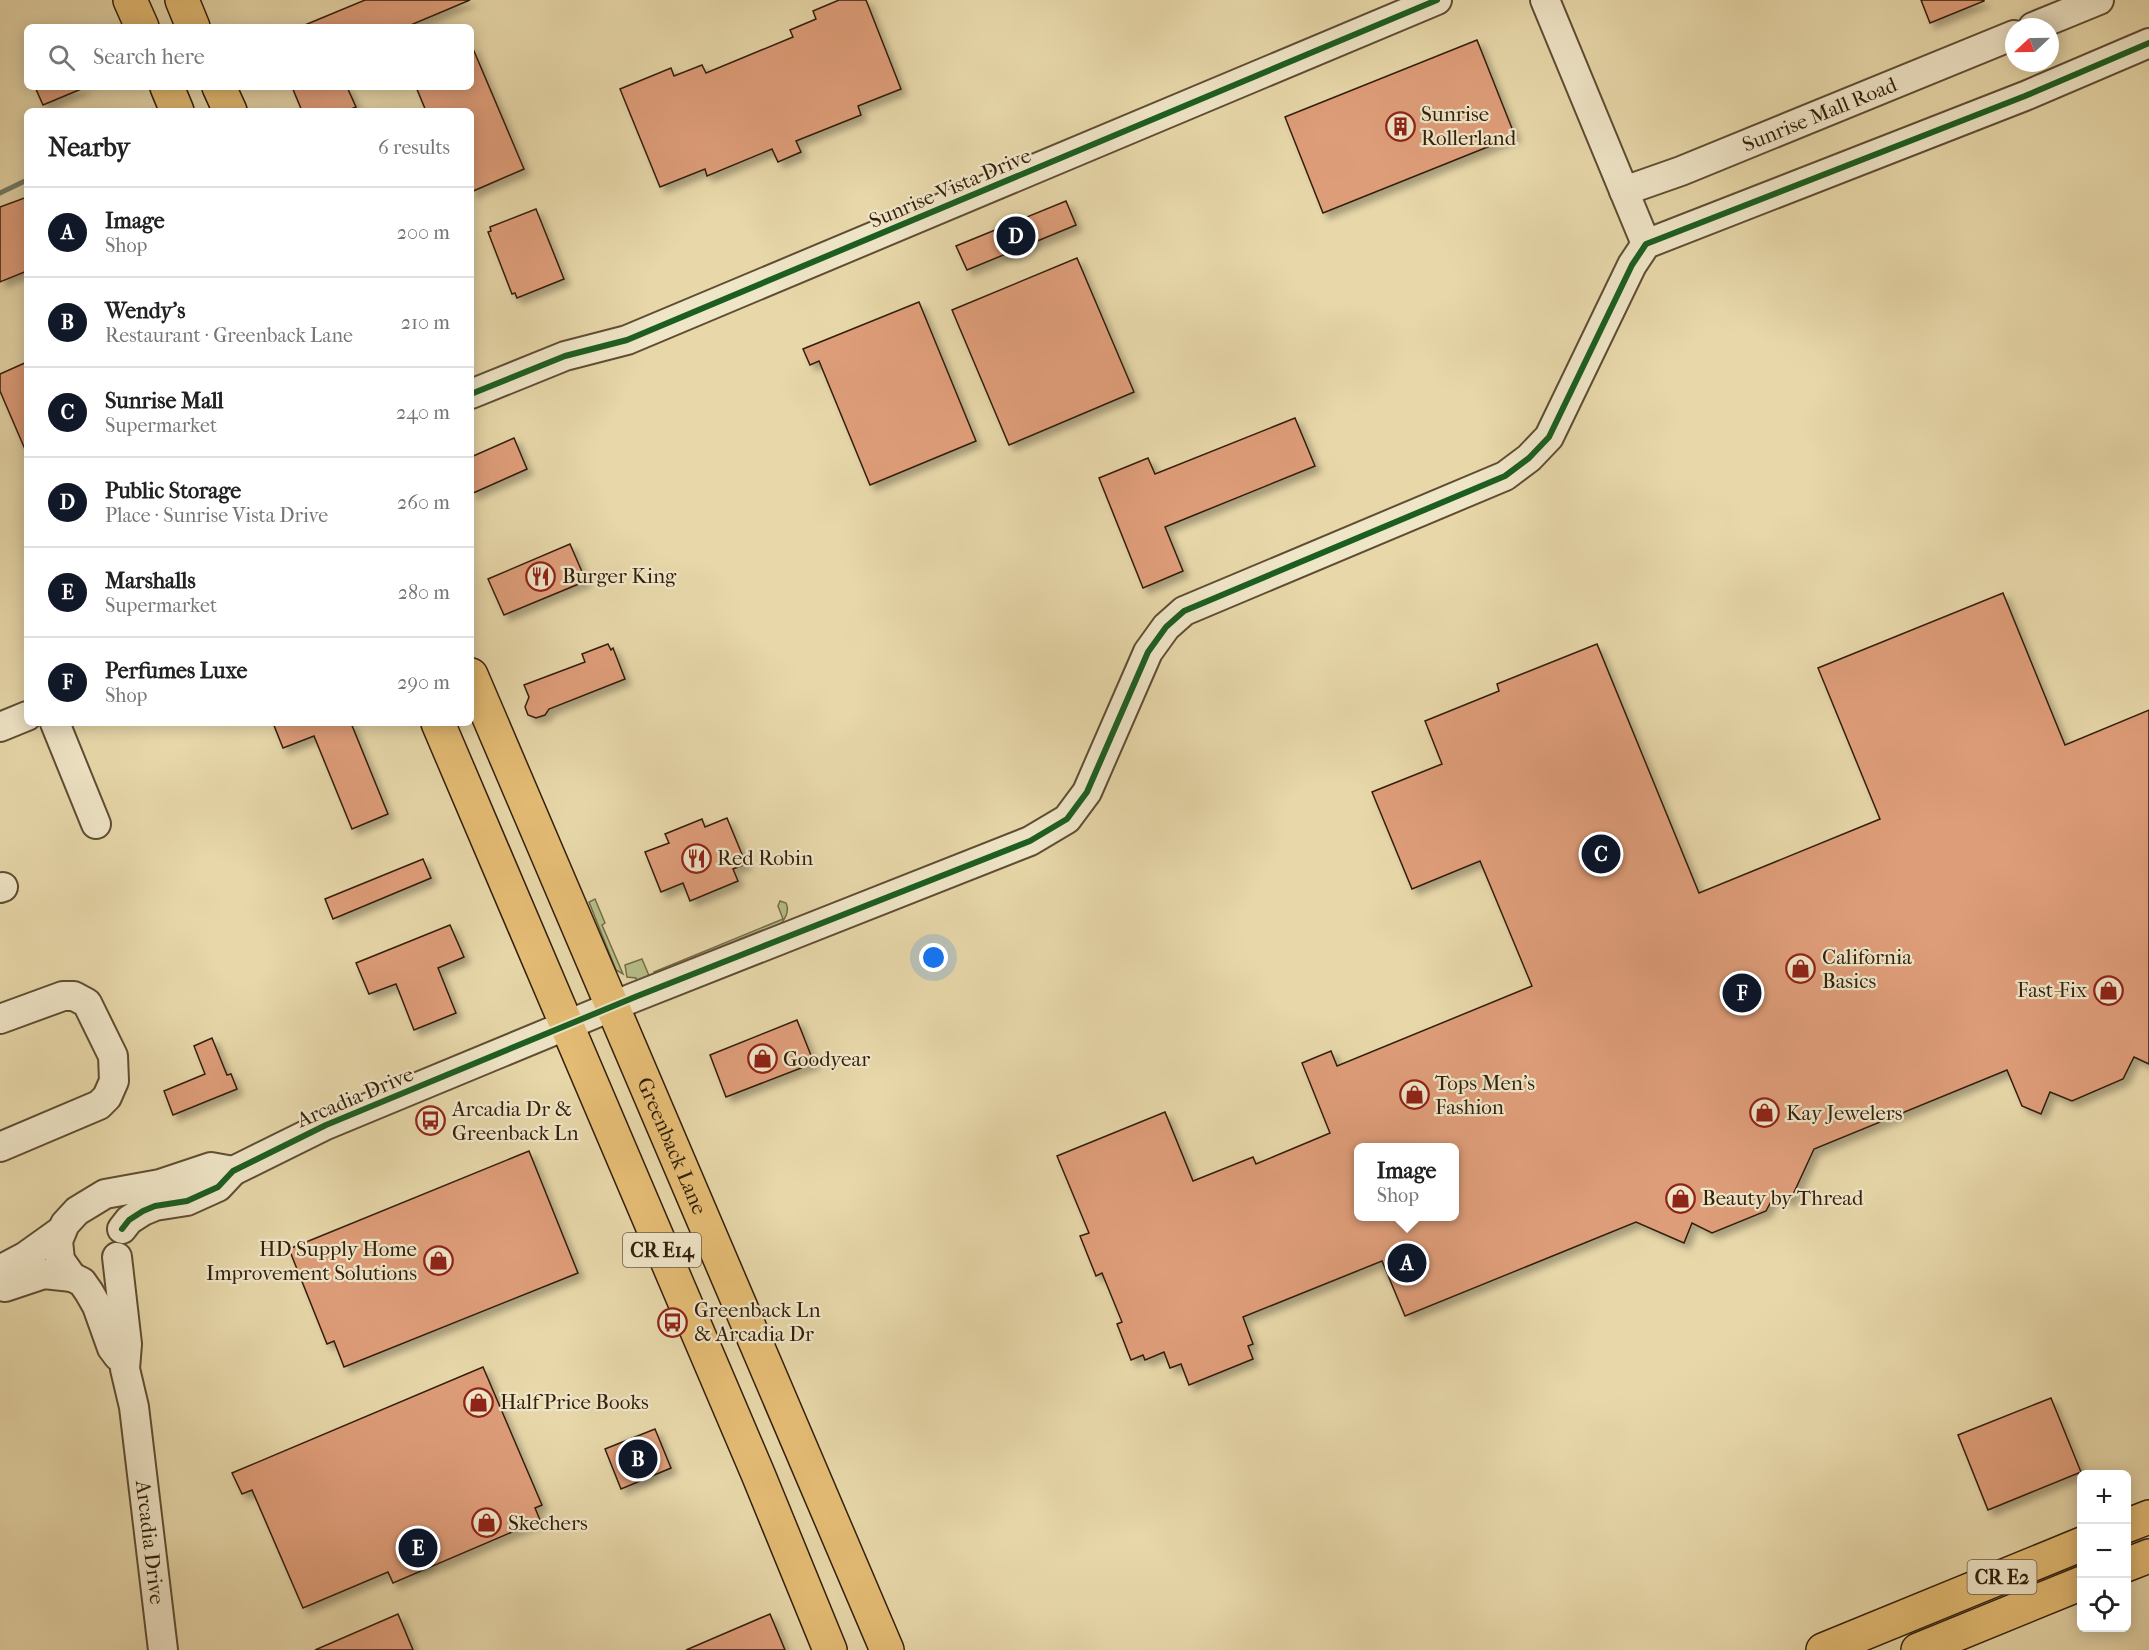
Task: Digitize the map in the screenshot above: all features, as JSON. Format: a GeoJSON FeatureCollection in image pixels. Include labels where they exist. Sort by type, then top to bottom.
{"type":"FeatureCollection","features":[{"type":"Feature","properties":{"kind":"main road"},"geometry":{"type":"LineString","coordinates":[[130,0],[141,24]]}},
{"type":"Feature","properties":{"kind":"main road"},"geometry":{"type":"LineString","coordinates":[[182,0],[192,24]]}},
{"type":"Feature","properties":{"kind":"main road"},"geometry":{"type":"LineString","coordinates":[[168,90],[176,108]]}},
{"type":"Feature","properties":{"kind":"main road"},"geometry":{"type":"LineString","coordinates":[[220,90],[229,108]]}},
{"type":"Feature","properties":{"kind":"main road","name":"Greenback Lane"},"geometry":{"type":"LineString","coordinates":[[474,682],[887,1650]]}},
{"type":"Feature","properties":{"kind":"main road","name":"CR E14"},"geometry":{"type":"LineString","coordinates":[[439,726],[758,1474],[830,1650]]}},
{"type":"Feature","properties":{"kind":"main road"},"geometry":{"type":"LineString","coordinates":[[784,1412],[758,1474],[822,1502]]}},
{"type":"Feature","properties":{"kind":"main road"},"geometry":{"type":"LineString","coordinates":[[2131,1524],[2149,1517]]}},
{"type":"Feature","properties":{"kind":"main road","name":"CR E2"},"geometry":{"type":"LineString","coordinates":[[1823,1650],[2077,1547]]}},
{"type":"Feature","properties":{"kind":"main road"},"geometry":{"type":"LineString","coordinates":[[2131,1563],[2149,1556]]}},
{"type":"Feature","properties":{"kind":"main road","name":"CR E2"},"geometry":{"type":"LineString","coordinates":[[1918,1650],[2077,1585]]}},
{"type":"Feature","properties":{"kind":"street","name":"Sunrise Vista Drive"},"geometry":{"type":"LineString","coordinates":[[474,393],[565,356],[627,340],[1437,0]]}},
{"type":"Feature","properties":{"kind":"street"},"geometry":{"type":"LineString","coordinates":[[1545,0],[1646,244],[2025,96],[2149,43]]}},
{"type":"Feature","properties":{"kind":"street"},"geometry":{"type":"LineString","coordinates":[[2055,18],[2099,0]]}},
{"type":"Feature","properties":{"kind":"street","name":"Sunrise Mall Road"},"geometry":{"type":"LineString","coordinates":[[1624,191],[1681,171],[2005,39]]}},
{"type":"Feature","properties":{"kind":"street","name":"Arcadia Drive"},"geometry":{"type":"LineString","coordinates":[[122,1229],[129,1220],[143,1211],[155,1206],[187,1201],[218,1187],[233,1171],[326,1125],[611,1007],[1030,841],[1067,819],[1087,792],[1148,652],[1166,627],[1184,610],[1505,476],[1529,458],[1549,436],[1632,266],[1646,244]]}},
{"type":"Feature","properties":{"kind":"street"},"geometry":{"type":"LineString","coordinates":[[0,727],[24,717]]}},
{"type":"Feature","properties":{"kind":"street"},"geometry":{"type":"LineString","coordinates":[[56,726],[96,824]]}},
{"type":"Feature","properties":{"kind":"street"},"geometry":{"type":"LineString","coordinates":[[0,1019],[63,996],[74,996],[87,1003],[113,1056],[114,1081],[107,1097],[99,1105],[0,1147]]}},
{"type":"Feature","properties":{"kind":"street","name":"Arcadia Drive"},"geometry":{"type":"LineString","coordinates":[[83,1207],[105,1194],[169,1181],[211,1167],[233,1171]]}},
{"type":"Feature","properties":{"kind":"street"},"geometry":{"type":"LineString","coordinates":[[0,1270],[26,1256],[61,1231],[70,1217],[83,1207],[95,1204],[103,1206],[110,1211],[122,1229],[117,1257],[95,1280],[77,1280],[44,1274],[5,1287],[0,1286]]}},
{"type":"Feature","properties":{"kind":"street"},"geometry":{"type":"LineString","coordinates":[[61,1231],[58,1250],[60,1260],[97,1305],[112,1347],[125,1368]]}},
{"type":"Feature","properties":{"kind":"street","name":"Arcadia Drive"},"geometry":{"type":"LineString","coordinates":[[117,1257],[127,1344],[125,1368],[134,1407],[163,1650]]}},
{"type":"Feature","properties":{"kind":"green space"},"geometry":{"type":"Polygon","coordinates":[[[595,899],[605,923],[602,925],[623,974],[616,970],[589,902],[595,899]]]}},
{"type":"Feature","properties":{"kind":"green space"},"geometry":{"type":"Polygon","coordinates":[[[780,901],[786,903],[787,912],[780,925],[655,976],[654,972],[783,919],[778,906],[780,901]]]}},
{"type":"Feature","properties":{"kind":"green space"},"geometry":{"type":"Polygon","coordinates":[[[642,959],[650,978],[637,982],[636,978],[627,977],[625,965],[642,959]]]}},
{"type":"Feature","properties":{"kind":"building"},"geometry":{"type":"Polygon","coordinates":[[[365,0],[470,0],[413,24],[307,24],[365,0]]]}},
{"type":"Feature","properties":{"kind":"building"},"geometry":{"type":"Polygon","coordinates":[[[839,0],[866,0],[901,89],[858,106],[861,115],[796,141],[801,152],[778,162],[772,149],[707,176],[705,169],[660,187],[620,89],[671,68],[674,76],[702,65],[706,73],[793,37],[790,30],[816,19],[813,11],[839,0]]]}},
{"type":"Feature","properties":{"kind":"building"},"geometry":{"type":"Polygon","coordinates":[[[1921,0],[1984,0],[1984,1],[1930,23],[1921,0]]]}},
{"type":"Feature","properties":{"kind":"building","name":"Sunrise Rollerland"},"geometry":{"type":"Polygon","coordinates":[[[1477,40],[1515,136],[1323,213],[1285,117],[1477,40]]]}},
{"type":"Feature","properties":{"kind":"building"},"geometry":{"type":"Polygon","coordinates":[[[474,51],[524,169],[474,191],[474,108],[425,108],[417,90],[474,90],[474,51]]]}},
{"type":"Feature","properties":{"kind":"building"},"geometry":{"type":"Polygon","coordinates":[[[36,90],[79,90],[43,105],[36,90]]]}},
{"type":"Feature","properties":{"kind":"building"},"geometry":{"type":"Polygon","coordinates":[[[293,90],[348,90],[356,107],[354,108],[301,108],[293,90]]]}},
{"type":"Feature","properties":{"kind":"building"},"geometry":{"type":"Polygon","coordinates":[[[24,198],[24,272],[0,282],[0,207],[24,198]]]}},
{"type":"Feature","properties":{"kind":"building"},"geometry":{"type":"Polygon","coordinates":[[[1066,201],[1076,225],[967,270],[956,246],[1066,201]]]}},
{"type":"Feature","properties":{"kind":"building"},"geometry":{"type":"Polygon","coordinates":[[[536,209],[564,279],[517,298],[515,293],[512,294],[488,232],[491,231],[490,227],[536,209]]]}},
{"type":"Feature","properties":{"kind":"building"},"geometry":{"type":"Polygon","coordinates":[[[1077,258],[1134,392],[1009,445],[952,310],[1077,258]]]}},
{"type":"Feature","properties":{"kind":"building"},"geometry":{"type":"Polygon","coordinates":[[[919,302],[976,441],[870,485],[819,361],[810,365],[803,349],[919,302]]]}},
{"type":"Feature","properties":{"kind":"building"},"geometry":{"type":"Polygon","coordinates":[[[24,363],[24,447],[0,391],[0,374],[24,363]]]}},
{"type":"Feature","properties":{"kind":"building"},"geometry":{"type":"Polygon","coordinates":[[[1295,418],[1315,466],[1165,527],[1183,571],[1143,588],[1099,478],[1148,458],[1155,474],[1295,418]]]}},
{"type":"Feature","properties":{"kind":"building"},"geometry":{"type":"Polygon","coordinates":[[[514,438],[527,469],[474,493],[474,456],[514,438]]]}},
{"type":"Feature","properties":{"kind":"building"},"geometry":{"type":"Polygon","coordinates":[[[570,544],[586,581],[504,615],[488,579],[570,544]]]}},
{"type":"Feature","properties":{"kind":"building"},"geometry":{"type":"Polygon","coordinates":[[[2003,593],[2065,745],[2149,710],[2149,1064],[2134,1057],[2123,1079],[2072,1101],[2050,1092],[2041,1114],[2022,1106],[2007,1070],[1814,1149],[1790,1201],[1775,1194],[1766,1211],[1712,1233],[1692,1223],[1684,1243],[1636,1222],[1405,1316],[1382,1261],[1243,1317],[1253,1344],[1248,1346],[1253,1359],[1189,1385],[1181,1364],[1170,1368],[1164,1352],[1145,1360],[1143,1355],[1131,1360],[1117,1324],[1122,1322],[1102,1273],[1096,1276],[1080,1236],[1089,1233],[1057,1156],[1165,1112],[1193,1181],[1253,1157],[1256,1164],[1330,1133],[1302,1063],[1331,1051],[1337,1066],[1532,986],[1480,861],[1412,889],[1372,792],[1442,764],[1425,721],[1499,691],[1497,684],[1597,644],[1699,893],[1880,819],[1818,668],[2003,593]]]}},
{"type":"Feature","properties":{"kind":"building"},"geometry":{"type":"Polygon","coordinates":[[[608,644],[611,650],[613,648],[625,679],[549,709],[545,715],[536,718],[528,715],[525,707],[529,697],[524,685],[585,662],[582,654],[608,644]]]}},
{"type":"Feature","properties":{"kind":"building"},"geometry":{"type":"Polygon","coordinates":[[[274,726],[352,726],[388,814],[352,829],[314,736],[283,748],[274,726]]]}},
{"type":"Feature","properties":{"kind":"building","name":"Red Robin"},"geometry":{"type":"Polygon","coordinates":[[[727,818],[746,864],[733,869],[738,881],[690,901],[683,883],[661,892],[645,852],[669,843],[665,834],[702,819],[705,827],[727,818]]]}},
{"type":"Feature","properties":{"kind":"building"},"geometry":{"type":"Polygon","coordinates":[[[423,859],[431,878],[333,919],[325,899],[423,859]]]}},
{"type":"Feature","properties":{"kind":"building"},"geometry":{"type":"Polygon","coordinates":[[[450,925],[464,957],[438,968],[456,1013],[414,1030],[396,984],[369,994],[356,963],[450,925]]]}},
{"type":"Feature","properties":{"kind":"building","name":"Goodyear"},"geometry":{"type":"Polygon","coordinates":[[[797,1020],[814,1063],[726,1097],[710,1055],[797,1020]]]}},
{"type":"Feature","properties":{"kind":"building"},"geometry":{"type":"Polygon","coordinates":[[[212,1038],[227,1075],[231,1074],[237,1089],[173,1115],[164,1091],[205,1074],[194,1046],[212,1038]]]}},
{"type":"Feature","properties":{"kind":"building"},"geometry":{"type":"Polygon","coordinates":[[[529,1151],[578,1273],[344,1367],[334,1341],[327,1344],[289,1249],[529,1151]]]}},
{"type":"Feature","properties":{"kind":"building"},"geometry":{"type":"Polygon","coordinates":[[[483,1367],[542,1505],[535,1508],[540,1520],[393,1583],[388,1572],[303,1608],[252,1490],[242,1494],[232,1473],[483,1367]]]}},
{"type":"Feature","properties":{"kind":"building"},"geometry":{"type":"Polygon","coordinates":[[[2051,1398],[2080,1470],[2077,1470],[2077,1474],[1988,1510],[1958,1435],[2051,1398]]]}},
{"type":"Feature","properties":{"kind":"building"},"geometry":{"type":"Polygon","coordinates":[[[655,1429],[671,1468],[621,1489],[605,1449],[655,1429]]]}},
{"type":"Feature","properties":{"kind":"building"},"geometry":{"type":"Polygon","coordinates":[[[398,1614],[413,1650],[315,1650],[398,1614]]]}},
{"type":"Feature","properties":{"kind":"building"},"geometry":{"type":"Polygon","coordinates":[[[770,1614],[785,1650],[686,1650],[770,1614]]]}},
{"type":"Feature","properties":{"kind":"waterway"},"geometry":{"type":"LineString","coordinates":[[0,193],[24,181]]}},
{"type":"Feature","properties":{"kind":"cycle path"},"geometry":{"type":"LineString","coordinates":[[474,393],[565,356],[627,340],[1437,0]]}},
{"type":"Feature","properties":{"kind":"cycle path"},"geometry":{"type":"LineString","coordinates":[[122,1229],[129,1220],[143,1211],[155,1206],[187,1201],[218,1187],[233,1171],[326,1125],[635,997],[1030,841],[1067,819],[1087,792],[1148,652],[1166,627],[1184,611],[1505,476],[1529,458],[1549,437],[1632,265],[1646,244],[2025,96],[2149,43]]}},
{"type":"Feature","properties":{"kind":"place","name":"Sunrise Rollerland"},"geometry":{"type":"Point","coordinates":[1400,126]}},
{"type":"Feature","properties":{"kind":"place","name":"Public Storage"},"geometry":{"type":"Point","coordinates":[1016,236]}},
{"type":"Feature","properties":{"kind":"place","name":"Burger King"},"geometry":{"type":"Point","coordinates":[541,576]}},
{"type":"Feature","properties":{"kind":"place","name":"Sunrise Mall"},"geometry":{"type":"Point","coordinates":[1601,854]}},
{"type":"Feature","properties":{"kind":"place","name":"Red Robin"},"geometry":{"type":"Point","coordinates":[696,858]}},
{"type":"Feature","properties":{"kind":"place","name":"California Basics"},"geometry":{"type":"Point","coordinates":[1801,969]}},
{"type":"Feature","properties":{"kind":"place","name":"Fast-Fix"},"geometry":{"type":"Point","coordinates":[2108,990]}},
{"type":"Feature","properties":{"kind":"place","name":"Perfumes Luxe"},"geometry":{"type":"Point","coordinates":[1742,993]}},
{"type":"Feature","properties":{"kind":"place","name":"Goodyear"},"geometry":{"type":"Point","coordinates":[762,1059]}},
{"type":"Feature","properties":{"kind":"place","name":"Tops Men's Fashion"},"geometry":{"type":"Point","coordinates":[1414,1095]}},
{"type":"Feature","properties":{"kind":"place","name":"Kay Jewelers"},"geometry":{"type":"Point","coordinates":[1765,1113]}},
{"type":"Feature","properties":{"kind":"place","name":"Arcadia Dr & Greenback Ln"},"geometry":{"type":"Point","coordinates":[431,1121]}},
{"type":"Feature","properties":{"kind":"place","name":"Beauty by Thread"},"geometry":{"type":"Point","coordinates":[1681,1198]}},
{"type":"Feature","properties":{"kind":"place","name":"HD Supply Home Improvement Solutions"},"geometry":{"type":"Point","coordinates":[438,1261]}},
{"type":"Feature","properties":{"kind":"place","name":"Image"},"geometry":{"type":"Point","coordinates":[1407,1263]}},
{"type":"Feature","properties":{"kind":"place","name":"Greenback Ln & Arcadia Dr"},"geometry":{"type":"Point","coordinates":[673,1322]}},
{"type":"Feature","properties":{"kind":"place","name":"Half Price Books"},"geometry":{"type":"Point","coordinates":[479,1402]}},
{"type":"Feature","properties":{"kind":"place","name":"Wendy's"},"geometry":{"type":"Point","coordinates":[638,1459]}},
{"type":"Feature","properties":{"kind":"place","name":"Skechers"},"geometry":{"type":"Point","coordinates":[487,1523]}},
{"type":"Feature","properties":{"kind":"place","name":"Marshalls"},"geometry":{"type":"Point","coordinates":[418,1548]}}]}
